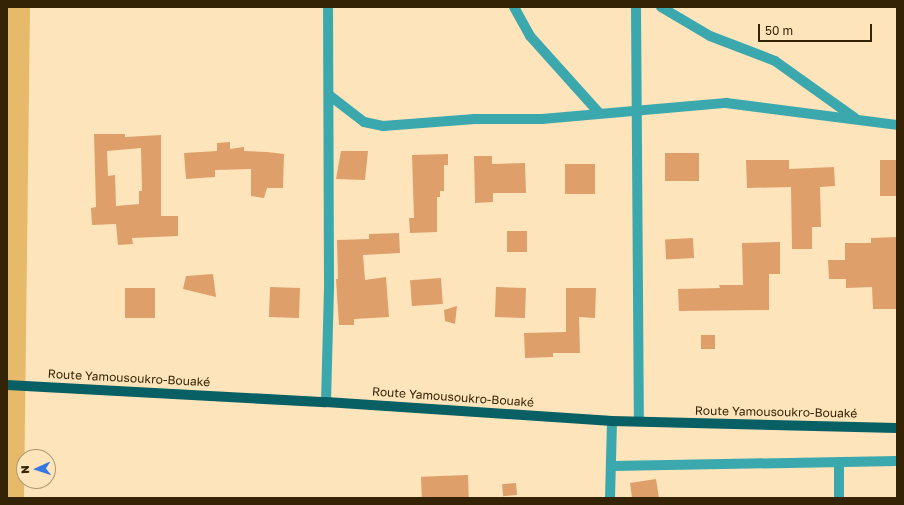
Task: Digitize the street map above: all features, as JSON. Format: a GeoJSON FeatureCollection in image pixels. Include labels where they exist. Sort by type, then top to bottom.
{"type":"FeatureCollection","features":[{"type":"Feature","properties":{"kind":"main road","name":"Route Yamousoukro-Bouaké"},"geometry":{"type":"LineString","coordinates":[[7,385],[326,402],[612,420],[897,428]]}},
{"type":"Feature","properties":{"kind":"street"},"geometry":{"type":"LineString","coordinates":[[326,402],[329,276],[328,7]]}},
{"type":"Feature","properties":{"kind":"street"},"geometry":{"type":"LineString","coordinates":[[514,7],[530,36],[599,113]]}},
{"type":"Feature","properties":{"kind":"street"},"geometry":{"type":"LineString","coordinates":[[636,7],[638,421]]}},
{"type":"Feature","properties":{"kind":"street"},"geometry":{"type":"LineString","coordinates":[[661,7],[710,36],[775,61],[857,119]]}},
{"type":"Feature","properties":{"kind":"street"},"geometry":{"type":"LineString","coordinates":[[329,95],[364,122],[383,126],[475,119],[542,119],[599,113],[637,112],[726,103],[897,125]]}},
{"type":"Feature","properties":{"kind":"street"},"geometry":{"type":"LineString","coordinates":[[610,498],[612,420]]}},
{"type":"Feature","properties":{"kind":"street"},"geometry":{"type":"LineString","coordinates":[[612,466],[897,461]]}},
{"type":"Feature","properties":{"kind":"street"},"geometry":{"type":"LineString","coordinates":[[839,462],[839,498]]}},
{"type":"Feature","properties":{"kind":"shaded area"},"geometry":{"type":"Polygon","coordinates":[[[7,7],[30,7],[25,449],[16,449],[16,489],[24,489],[24,498],[7,498],[7,7]]]}},
{"type":"Feature","properties":{"kind":"building"},"geometry":{"type":"Polygon","coordinates":[[[94,134],[125,134],[125,137],[161,135],[161,216],[178,216],[178,236],[132,238],[133,244],[118,245],[116,224],[92,225],[91,208],[96,207],[94,134]],[[141,148],[107,151],[108,176],[115,175],[116,206],[139,204],[139,191],[142,191],[141,148]]]}},
{"type":"Feature","properties":{"kind":"building"},"geometry":{"type":"Polygon","coordinates":[[[230,142],[230,149],[244,147],[244,151],[284,154],[283,188],[267,188],[264,198],[251,196],[251,169],[215,170],[215,177],[186,179],[184,153],[217,151],[217,143],[230,142]]]}},
{"type":"Feature","properties":{"kind":"building"},"geometry":{"type":"Polygon","coordinates":[[[341,151],[368,151],[365,180],[336,179],[341,151]]]}},
{"type":"Feature","properties":{"kind":"building"},"geometry":{"type":"Polygon","coordinates":[[[665,153],[699,153],[699,181],[665,181],[665,153]]]}},
{"type":"Feature","properties":{"kind":"building"},"geometry":{"type":"Polygon","coordinates":[[[448,154],[448,165],[444,165],[444,191],[440,191],[440,197],[437,197],[437,232],[410,233],[409,218],[414,218],[412,155],[448,154]]]}},
{"type":"Feature","properties":{"kind":"building"},"geometry":{"type":"Polygon","coordinates":[[[474,156],[492,156],[492,164],[525,163],[526,193],[493,193],[493,202],[475,203],[474,156]]]}},
{"type":"Feature","properties":{"kind":"building"},"geometry":{"type":"Polygon","coordinates":[[[746,160],[789,160],[789,169],[834,167],[835,186],[820,187],[821,227],[812,227],[812,249],[792,249],[791,187],[747,188],[746,160]]]}},
{"type":"Feature","properties":{"kind":"building"},"geometry":{"type":"Polygon","coordinates":[[[880,160],[897,160],[897,196],[880,196],[880,160]]]}},
{"type":"Feature","properties":{"kind":"building"},"geometry":{"type":"Polygon","coordinates":[[[565,164],[595,164],[595,194],[565,194],[565,164]]]}},
{"type":"Feature","properties":{"kind":"building"},"geometry":{"type":"Polygon","coordinates":[[[507,231],[527,231],[527,252],[507,252],[507,231]]]}},
{"type":"Feature","properties":{"kind":"building"},"geometry":{"type":"Polygon","coordinates":[[[399,233],[400,253],[363,255],[365,280],[386,277],[389,317],[354,319],[354,325],[339,325],[336,279],[338,279],[337,240],[369,239],[369,234],[399,233]]]}},
{"type":"Feature","properties":{"kind":"building"},"geometry":{"type":"Polygon","coordinates":[[[897,237],[897,309],[873,309],[872,287],[846,288],[846,279],[829,279],[828,260],[845,260],[845,243],[871,243],[871,238],[897,237]]]}},
{"type":"Feature","properties":{"kind":"building"},"geometry":{"type":"Polygon","coordinates":[[[693,238],[694,258],[666,259],[665,239],[693,238]]]}},
{"type":"Feature","properties":{"kind":"building"},"geometry":{"type":"Polygon","coordinates":[[[780,242],[780,274],[769,274],[769,310],[679,311],[678,289],[720,288],[719,285],[743,285],[742,243],[780,242]]]}},
{"type":"Feature","properties":{"kind":"building"},"geometry":{"type":"Polygon","coordinates":[[[213,274],[216,297],[183,289],[186,276],[213,274]]]}},
{"type":"Feature","properties":{"kind":"building"},"geometry":{"type":"Polygon","coordinates":[[[441,278],[443,304],[412,306],[410,280],[441,278]]]}},
{"type":"Feature","properties":{"kind":"building"},"geometry":{"type":"Polygon","coordinates":[[[270,287],[300,288],[299,318],[269,317],[270,287]]]}},
{"type":"Feature","properties":{"kind":"building"},"geometry":{"type":"Polygon","coordinates":[[[496,287],[526,288],[525,318],[495,317],[496,287]]]}},
{"type":"Feature","properties":{"kind":"building"},"geometry":{"type":"Polygon","coordinates":[[[125,288],[155,288],[155,318],[125,318],[125,288]]]}},
{"type":"Feature","properties":{"kind":"building"},"geometry":{"type":"Polygon","coordinates":[[[566,288],[596,288],[595,318],[579,317],[580,353],[553,353],[553,357],[525,358],[524,333],[566,332],[566,288]]]}},
{"type":"Feature","properties":{"kind":"building"},"geometry":{"type":"Polygon","coordinates":[[[457,306],[455,324],[445,321],[444,310],[457,306]]]}},
{"type":"Feature","properties":{"kind":"building"},"geometry":{"type":"Polygon","coordinates":[[[701,335],[715,335],[715,349],[701,349],[701,335]]]}},
{"type":"Feature","properties":{"kind":"building"},"geometry":{"type":"Polygon","coordinates":[[[468,475],[469,498],[422,498],[421,477],[468,475]]]}},
{"type":"Feature","properties":{"kind":"building"},"geometry":{"type":"Polygon","coordinates":[[[656,479],[659,498],[632,498],[630,483],[656,479]]]}},
{"type":"Feature","properties":{"kind":"building"},"geometry":{"type":"Polygon","coordinates":[[[516,483],[517,495],[503,496],[502,484],[516,483]]]}}]}
